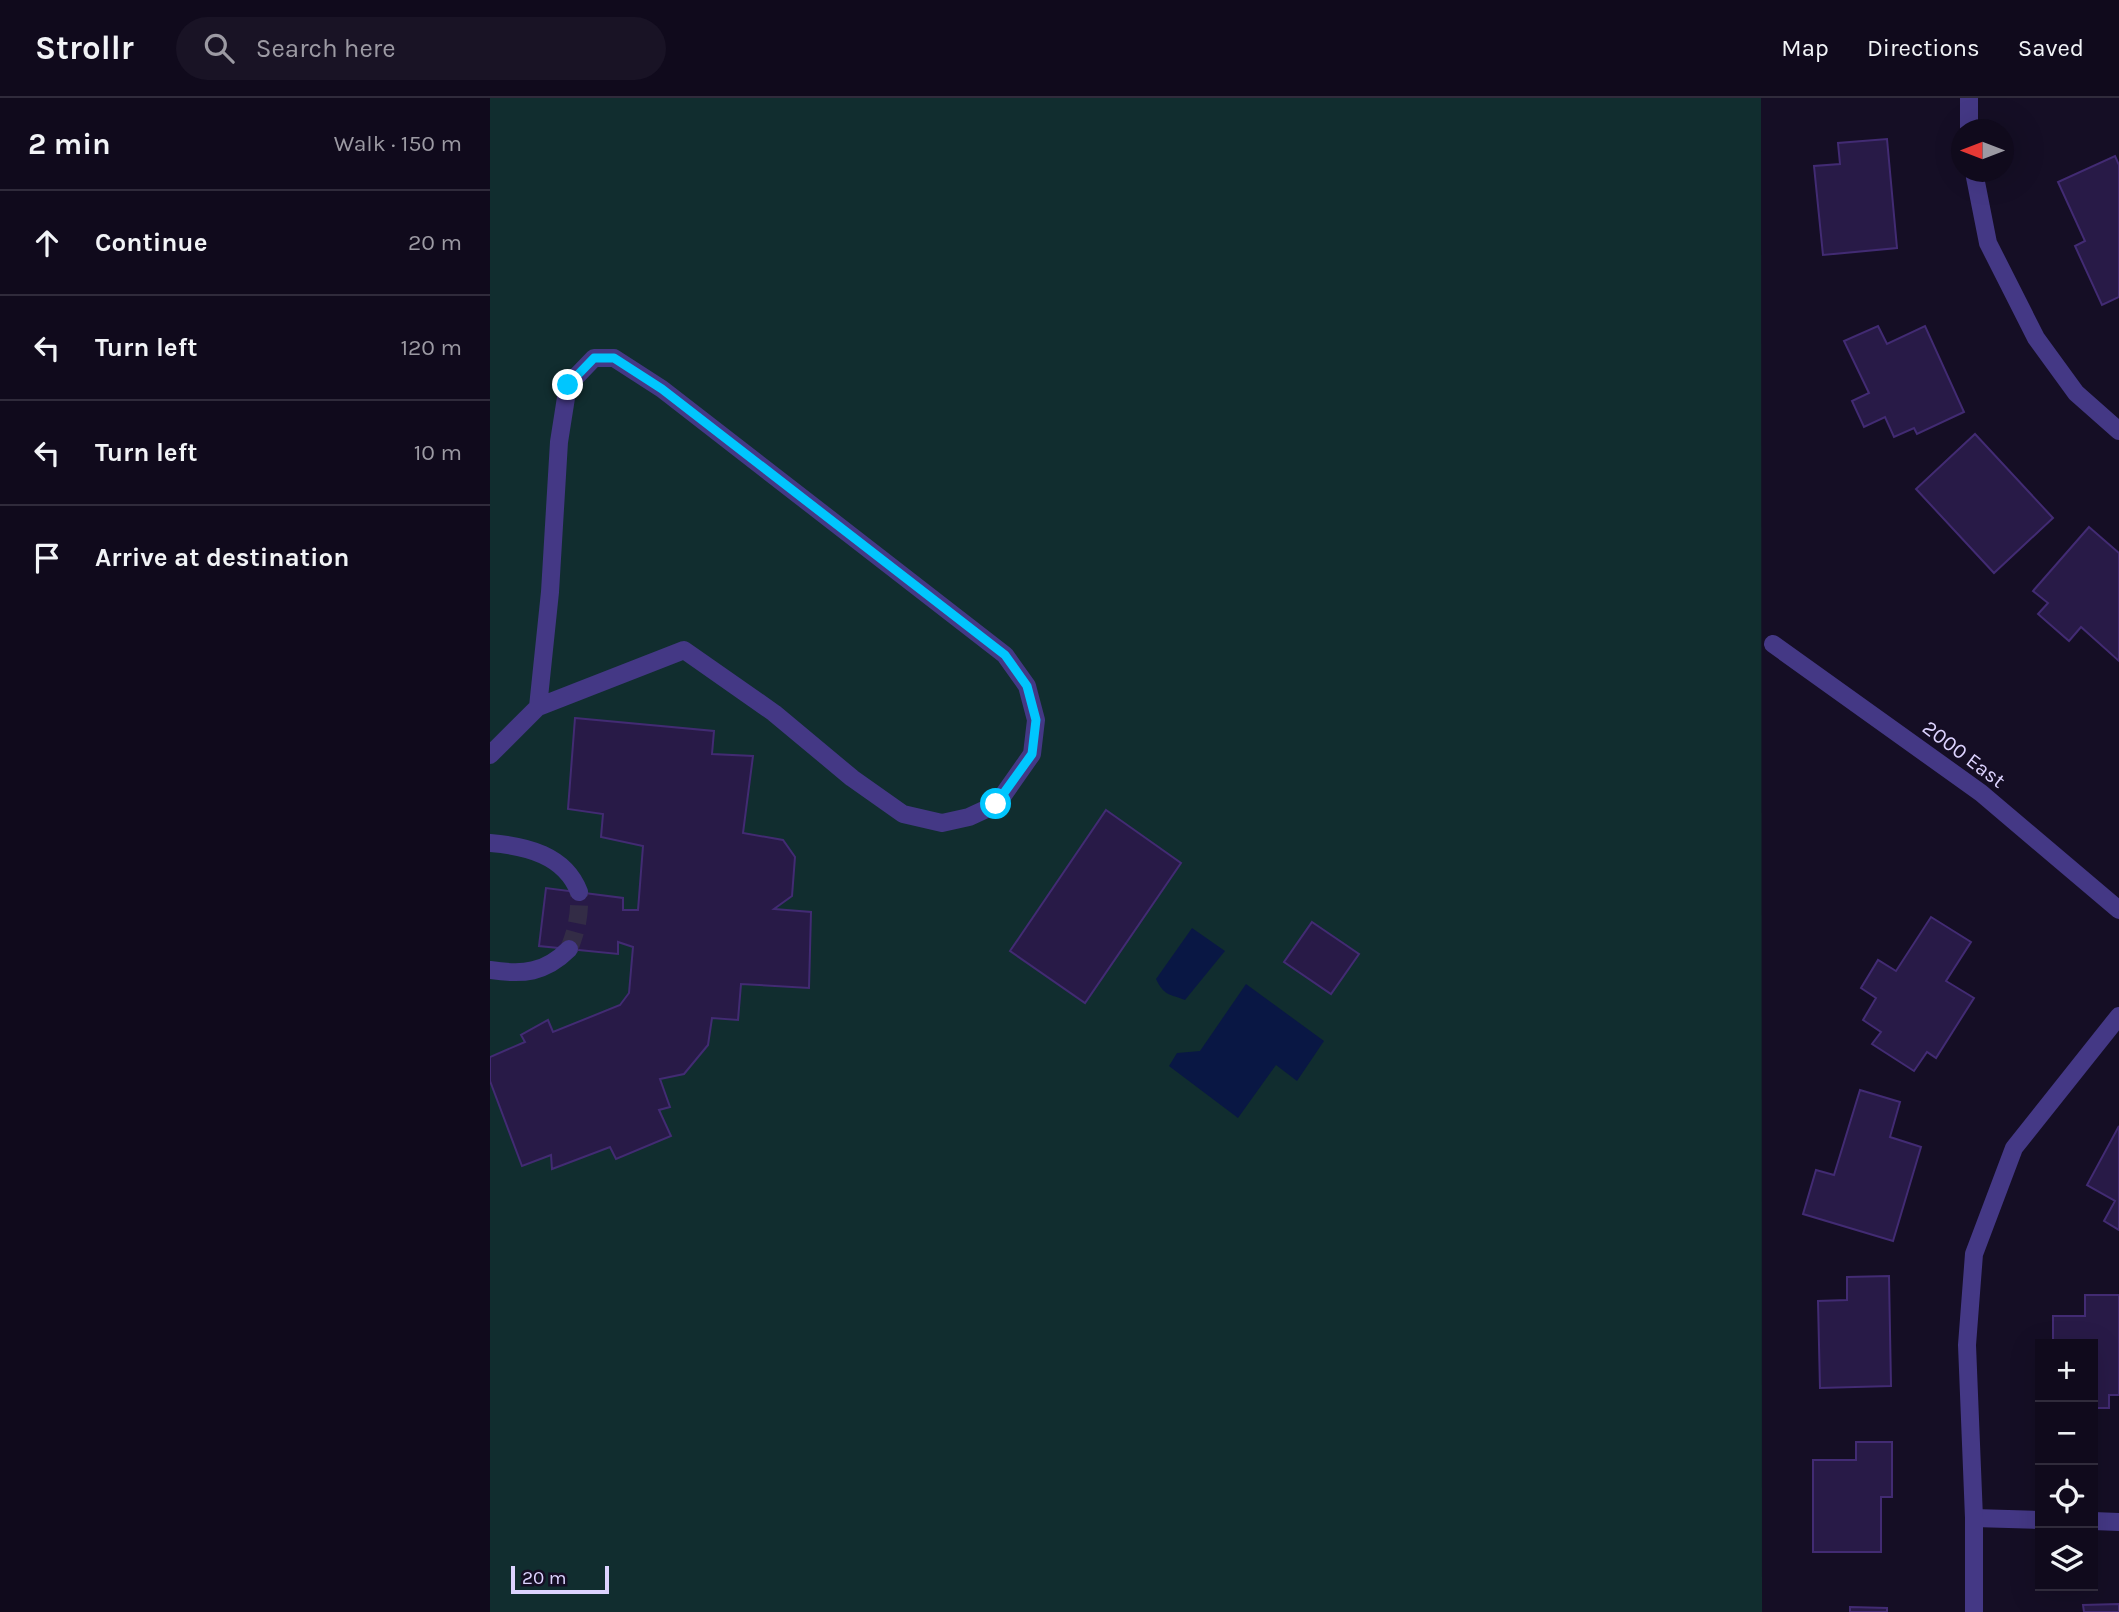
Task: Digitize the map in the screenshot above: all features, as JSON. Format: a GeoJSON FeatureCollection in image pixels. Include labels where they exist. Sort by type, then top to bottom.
{"type":"FeatureCollection","features":[{"type":"Feature","properties":{"kind":"street"},"geometry":{"type":"LineString","coordinates":[[1969,98],[1969,119]]}},
{"type":"Feature","properties":{"kind":"street"},"geometry":{"type":"LineString","coordinates":[[1976,182],[1988,243],[2036,338],[2076,393],[2119,430]]}},
{"type":"Feature","properties":{"kind":"street"},"geometry":{"type":"LineString","coordinates":[[490,755],[538,707],[684,650],[774,713],[852,778],[903,814],[942,822],[969,817],[996,804],[1032,754],[1036,720],[1027,686],[1005,655],[662,389],[614,358],[594,358],[568,385],[559,442],[550,592],[538,707]]}},
{"type":"Feature","properties":{"kind":"street","name":"2000 East"},"geometry":{"type":"LineString","coordinates":[[1773,644],[1981,793],[2119,910]]}},
{"type":"Feature","properties":{"kind":"street"},"geometry":{"type":"LineString","coordinates":[[490,842],[538,852],[558,863],[573,878],[579,892]]}},
{"type":"Feature","properties":{"kind":"street"},"geometry":{"type":"LineString","coordinates":[[490,970],[511,973],[534,971],[555,963],[569,949]]}},
{"type":"Feature","properties":{"kind":"street"},"geometry":{"type":"LineString","coordinates":[[1974,1612],[1974,1518],[1967,1345],[1974,1254],[2014,1148],[2119,1016]]}},
{"type":"Feature","properties":{"kind":"street"},"geometry":{"type":"LineString","coordinates":[[1974,1518],[2035,1520]]}},
{"type":"Feature","properties":{"kind":"street"},"geometry":{"type":"LineString","coordinates":[[2098,1521],[2119,1522]]}},
{"type":"Feature","properties":{"kind":"green space"},"geometry":{"type":"Polygon","coordinates":[[[490,98],[1761,98],[1762,1612],[490,1612],[490,98]]]}},
{"type":"Feature","properties":{"kind":"water"},"geometry":{"type":"Polygon","coordinates":[[[1192,928],[1225,951],[1185,1000],[1165,992],[1156,979],[1192,928]]]}},
{"type":"Feature","properties":{"kind":"water"},"geometry":{"type":"Polygon","coordinates":[[[1246,984],[1324,1041],[1297,1081],[1276,1065],[1238,1118],[1169,1066],[1177,1053],[1200,1051],[1246,984]]]}},
{"type":"Feature","properties":{"kind":"building"},"geometry":{"type":"Polygon","coordinates":[[[1887,139],[1897,248],[1823,255],[1814,166],[1840,164],[1838,143],[1887,139]]]}},
{"type":"Feature","properties":{"kind":"building"},"geometry":{"type":"Polygon","coordinates":[[[2115,156],[2119,165],[2119,297],[2102,305],[2075,246],[2085,241],[2058,182],[2115,156]]]}},
{"type":"Feature","properties":{"kind":"building"},"geometry":{"type":"Polygon","coordinates":[[[1878,326],[1887,344],[1925,326],[1964,412],[1917,434],[1914,428],[1894,437],[1885,417],[1864,427],[1852,401],[1869,393],[1844,341],[1878,326]]]}},
{"type":"Feature","properties":{"kind":"building"},"geometry":{"type":"Polygon","coordinates":[[[1975,434],[2053,518],[1994,573],[1916,489],[1975,434]]]}},
{"type":"Feature","properties":{"kind":"building"},"geometry":{"type":"Polygon","coordinates":[[[2089,527],[2119,553],[2119,661],[2081,627],[2069,641],[2038,614],[2048,603],[2033,591],[2089,527]]]}},
{"type":"Feature","properties":{"kind":"building"},"geometry":{"type":"Polygon","coordinates":[[[575,718],[714,731],[712,754],[753,756],[743,833],[783,840],[795,857],[792,896],[774,909],[811,912],[809,988],[741,984],[738,1020],[712,1018],[708,1045],[684,1074],[660,1079],[670,1107],[659,1110],[671,1136],[616,1159],[610,1147],[552,1169],[551,1155],[522,1166],[490,1081],[490,1057],[525,1042],[521,1035],[548,1020],[553,1032],[620,1005],[629,993],[633,947],[618,942],[618,954],[539,946],[546,888],[623,898],[623,910],[638,910],[643,846],[601,837],[603,814],[568,809],[575,718]]]}},
{"type":"Feature","properties":{"kind":"building"},"geometry":{"type":"Polygon","coordinates":[[[1106,810],[1181,863],[1085,1003],[1010,951],[1106,810]]]}},
{"type":"Feature","properties":{"kind":"building"},"geometry":{"type":"Polygon","coordinates":[[[1931,917],[1971,942],[1946,981],[1974,998],[1936,1058],[1927,1052],[1914,1071],[1872,1044],[1881,1032],[1863,1020],[1876,998],[1861,988],[1878,960],[1896,971],[1931,917]]]}},
{"type":"Feature","properties":{"kind":"building"},"geometry":{"type":"Polygon","coordinates":[[[1312,922],[1359,954],[1331,994],[1284,962],[1312,922]]]}},
{"type":"Feature","properties":{"kind":"building"},"geometry":{"type":"Polygon","coordinates":[[[1860,1090],[1900,1102],[1890,1137],[1921,1147],[1893,1241],[1803,1214],[1816,1170],[1834,1175],[1860,1090]]]}},
{"type":"Feature","properties":{"kind":"building"},"geometry":{"type":"Polygon","coordinates":[[[2119,1126],[2119,1230],[2104,1221],[2115,1201],[2087,1185],[2119,1126]]]}},
{"type":"Feature","properties":{"kind":"building"},"geometry":{"type":"Polygon","coordinates":[[[1889,1276],[1891,1386],[1820,1388],[1818,1301],[1847,1300],[1847,1277],[1889,1276]]]}},
{"type":"Feature","properties":{"kind":"building"},"geometry":{"type":"Polygon","coordinates":[[[2085,1295],[2119,1295],[2119,1395],[2109,1395],[2109,1408],[2098,1408],[2098,1339],[2053,1339],[2053,1316],[2085,1316],[2085,1295]]]}},
{"type":"Feature","properties":{"kind":"building"},"geometry":{"type":"Polygon","coordinates":[[[1856,1442],[1892,1442],[1892,1497],[1881,1497],[1881,1552],[1813,1552],[1813,1460],[1856,1460],[1856,1442]]]}},
{"type":"Feature","properties":{"kind":"building"},"geometry":{"type":"Polygon","coordinates":[[[2119,1604],[2119,1612],[2084,1612],[2083,1605],[2119,1604]]]}},
{"type":"Feature","properties":{"kind":"building"},"geometry":{"type":"Polygon","coordinates":[[[1850,1607],[1887,1608],[1887,1612],[1850,1612],[1850,1607]]]}},
{"type":"Feature","properties":{"kind":"tunnel"},"geometry":{"type":"LineString","coordinates":[[569,949],[577,921],[579,892]]}},
{"type":"Feature","properties":{"kind":"route"},"geometry":{"type":"LineString","coordinates":[[568,385],[594,358],[614,358],[662,389],[1005,655],[1027,686],[1036,720],[1032,754],[996,804]]}}]}
